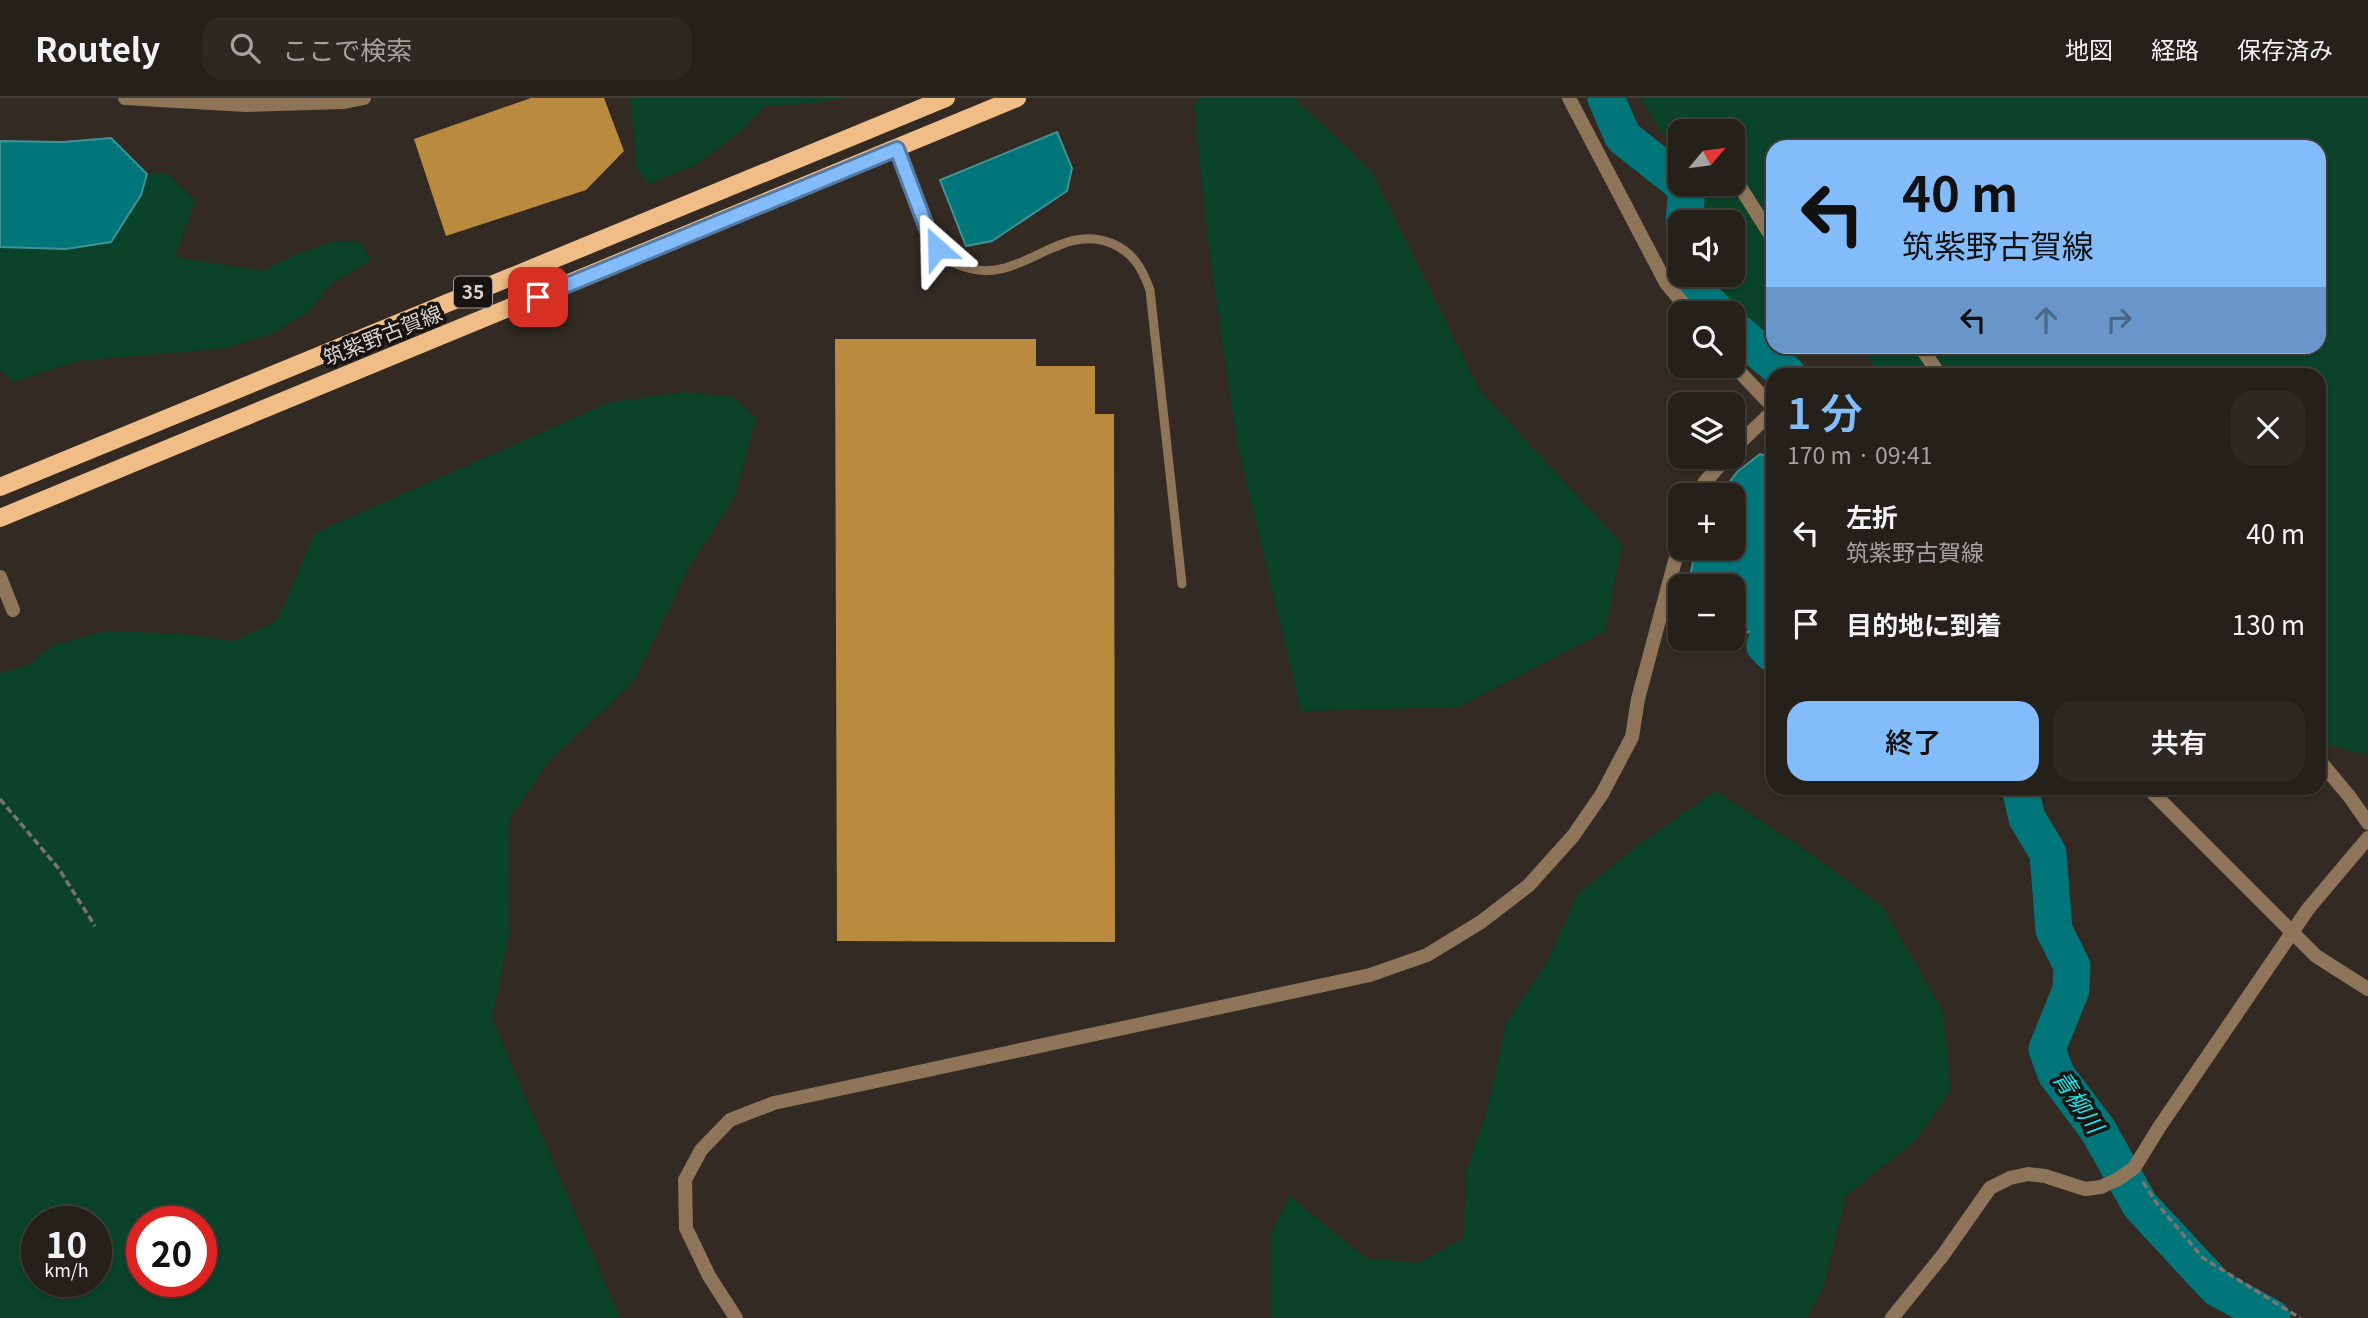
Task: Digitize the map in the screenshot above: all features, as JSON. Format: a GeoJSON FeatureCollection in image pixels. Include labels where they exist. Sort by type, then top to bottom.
{"type":"FeatureCollection","features":[{"type":"Feature","properties":{"kind":"main road","name":"筑紫野古賀線"},"geometry":{"type":"LineString","coordinates":[[0,487],[946,98]]}},
{"type":"Feature","properties":{"kind":"main road","name":"筑紫野古賀線"},"geometry":{"type":"LineString","coordinates":[[0,518],[1017,98]]}},
{"type":"Feature","properties":{"kind":"street"},"geometry":{"type":"LineString","coordinates":[[125,98],[246,105],[344,102],[364,98]]}},
{"type":"Feature","properties":{"kind":"street"},"geometry":{"type":"LineString","coordinates":[[1569,98],[1666,283],[1681,301]]}},
{"type":"Feature","properties":{"kind":"street"},"geometry":{"type":"LineString","coordinates":[[1745,195],[1766,228]]}},
{"type":"Feature","properties":{"kind":"street"},"geometry":{"type":"LineString","coordinates":[[1745,378],[1766,401]]}},
{"type":"Feature","properties":{"kind":"street"},"geometry":{"type":"LineString","coordinates":[[1745,437],[1766,416]]}},
{"type":"Feature","properties":{"kind":"street"},"geometry":{"type":"LineString","coordinates":[[1704,483],[1716,469]]}},
{"type":"Feature","properties":{"kind":"street"},"geometry":{"type":"LineString","coordinates":[[736,1318],[709,1276],[685,1228],[685,1180],[701,1150],[730,1120],[774,1103],[1370,975],[1427,955],[1481,922],[1529,886],[1602,794],[1632,737],[1638,699],[1675,560]]}},
{"type":"Feature","properties":{"kind":"street"},"geometry":{"type":"LineString","coordinates":[[0,577],[13,610]]}},
{"type":"Feature","properties":{"kind":"street"},"geometry":{"type":"LineString","coordinates":[[2326,768],[2368,823]]}},
{"type":"Feature","properties":{"kind":"street"},"geometry":{"type":"LineString","coordinates":[[2155,795],[2316,956],[2368,989]]}},
{"type":"Feature","properties":{"kind":"street"},"geometry":{"type":"LineString","coordinates":[[1892,1318],[1943,1255],[1990,1188],[2010,1178],[2028,1174],[2045,1176],[2085,1189],[2101,1187],[2134,1168],[2308,909],[2368,838]]}},
{"type":"Feature","properties":{"kind":"lane"},"geometry":{"type":"LineString","coordinates":[[897,149],[926,226],[937,248],[952,262],[977,270],[1005,269],[1073,239],[1098,238],[1125,248],[1141,267],[1150,290],[1182,584]]}},
{"type":"Feature","properties":{"kind":"path"},"geometry":{"type":"LineString","coordinates":[[0,800],[59,869],[95,926]]}},
{"type":"Feature","properties":{"kind":"path"},"geometry":{"type":"LineString","coordinates":[[2134,1168],[2158,1205],[2203,1258],[2300,1318]]}},
{"type":"Feature","properties":{"kind":"green space"},"geometry":{"type":"Polygon","coordinates":[[[630,98],[842,98],[815,103],[766,106],[737,134],[696,165],[648,184],[637,169],[630,98]]]}},
{"type":"Feature","properties":{"kind":"green space"},"geometry":{"type":"Polygon","coordinates":[[[1201,98],[1295,98],[1372,172],[1480,391],[1622,544],[1605,631],[1459,707],[1301,711],[1237,442],[1208,241],[1194,104],[1201,98]]]}},
{"type":"Feature","properties":{"kind":"green space"},"geometry":{"type":"Polygon","coordinates":[[[1641,98],[2368,98],[2368,754],[2326,746],[2326,368],[1876,368],[1865,354],[2326,354],[2326,140],[1766,140],[1766,333],[1745,327],[1745,301],[1714,301],[1702,287],[1745,287],[1745,210],[1692,210],[1689,196],[1745,196],[1745,119],[1668,119],[1668,143],[1641,98]]]}},
{"type":"Feature","properties":{"kind":"green space"},"geometry":{"type":"Polygon","coordinates":[[[147,174],[168,174],[195,201],[175,257],[262,271],[331,242],[360,242],[372,260],[332,283],[309,311],[274,333],[227,348],[77,361],[13,382],[0,370],[0,247],[66,249],[141,195],[147,174]]]}},
{"type":"Feature","properties":{"kind":"green space"},"geometry":{"type":"Polygon","coordinates":[[[684,392],[734,397],[756,419],[734,498],[689,567],[634,681],[550,760],[509,819],[510,930],[492,1019],[620,1318],[0,1318],[0,673],[29,665],[53,645],[107,631],[182,634],[234,641],[277,621],[315,533],[611,402],[684,392]]]}},
{"type":"Feature","properties":{"kind":"green space"},"geometry":{"type":"Polygon","coordinates":[[[1716,791],[1801,847],[1882,906],[1943,1011],[1951,1089],[1917,1139],[1846,1196],[1823,1288],[1807,1318],[1272,1318],[1272,1231],[1290,1196],[1365,1258],[1419,1263],[1464,1238],[1466,1172],[1486,1114],[1506,1024],[1547,962],[1578,894],[1638,845],[1716,791]]]}},
{"type":"Feature","properties":{"kind":"water"},"geometry":{"type":"Polygon","coordinates":[[[1057,132],[1072,168],[1067,191],[992,241],[966,246],[940,180],[1057,132]]]}},
{"type":"Feature","properties":{"kind":"water"},"geometry":{"type":"Polygon","coordinates":[[[111,138],[147,174],[141,195],[111,242],[66,249],[0,247],[0,141],[63,142],[111,138]]]}},
{"type":"Feature","properties":{"kind":"water"},"geometry":{"type":"Polygon","coordinates":[[[1760,454],[1766,456],[1766,604],[1756,630],[1745,633],[1745,574],[1691,574],[1693,560],[1745,560],[1745,483],[1729,483],[1737,472],[1745,469],[1745,466],[1760,454]]]}},
{"type":"Feature","properties":{"kind":"building"},"geometry":{"type":"Polygon","coordinates":[[[531,98],[604,98],[624,151],[586,190],[446,236],[414,139],[531,98]]]}},
{"type":"Feature","properties":{"kind":"building"},"geometry":{"type":"Polygon","coordinates":[[[835,339],[1036,339],[1036,366],[1095,366],[1095,414],[1114,414],[1115,942],[837,941],[835,339]]]}},
{"type":"Feature","properties":{"kind":"waterway","name":"青柳川"},"geometry":{"type":"LineString","coordinates":[[1606,98],[1623,137],[1668,173]]}},
{"type":"Feature","properties":{"kind":"waterway","name":"青柳川"},"geometry":{"type":"LineString","coordinates":[[1685,210],[1686,196]]}},
{"type":"Feature","properties":{"kind":"waterway","name":"青柳川"},"geometry":{"type":"LineString","coordinates":[[1697,287],[1706,301]]}},
{"type":"Feature","properties":{"kind":"waterway","name":"青柳川"},"geometry":{"type":"LineString","coordinates":[[1745,339],[1780,368]]}},
{"type":"Feature","properties":{"kind":"waterway","name":"青柳川"},"geometry":{"type":"LineString","coordinates":[[1766,643],[1766,647]]}},
{"type":"Feature","properties":{"kind":"waterway","name":"青柳川"},"geometry":{"type":"LineString","coordinates":[[2022,795],[2027,818],[2048,853],[2054,930],[2072,966],[2071,990],[2047,1049],[2056,1074],[2098,1130],[2140,1205],[2217,1288],[2272,1318]]}},
{"type":"Feature","properties":{"kind":"route"},"geometry":{"type":"LineString","coordinates":[[538,297],[897,149],[937,248]]}}]}
